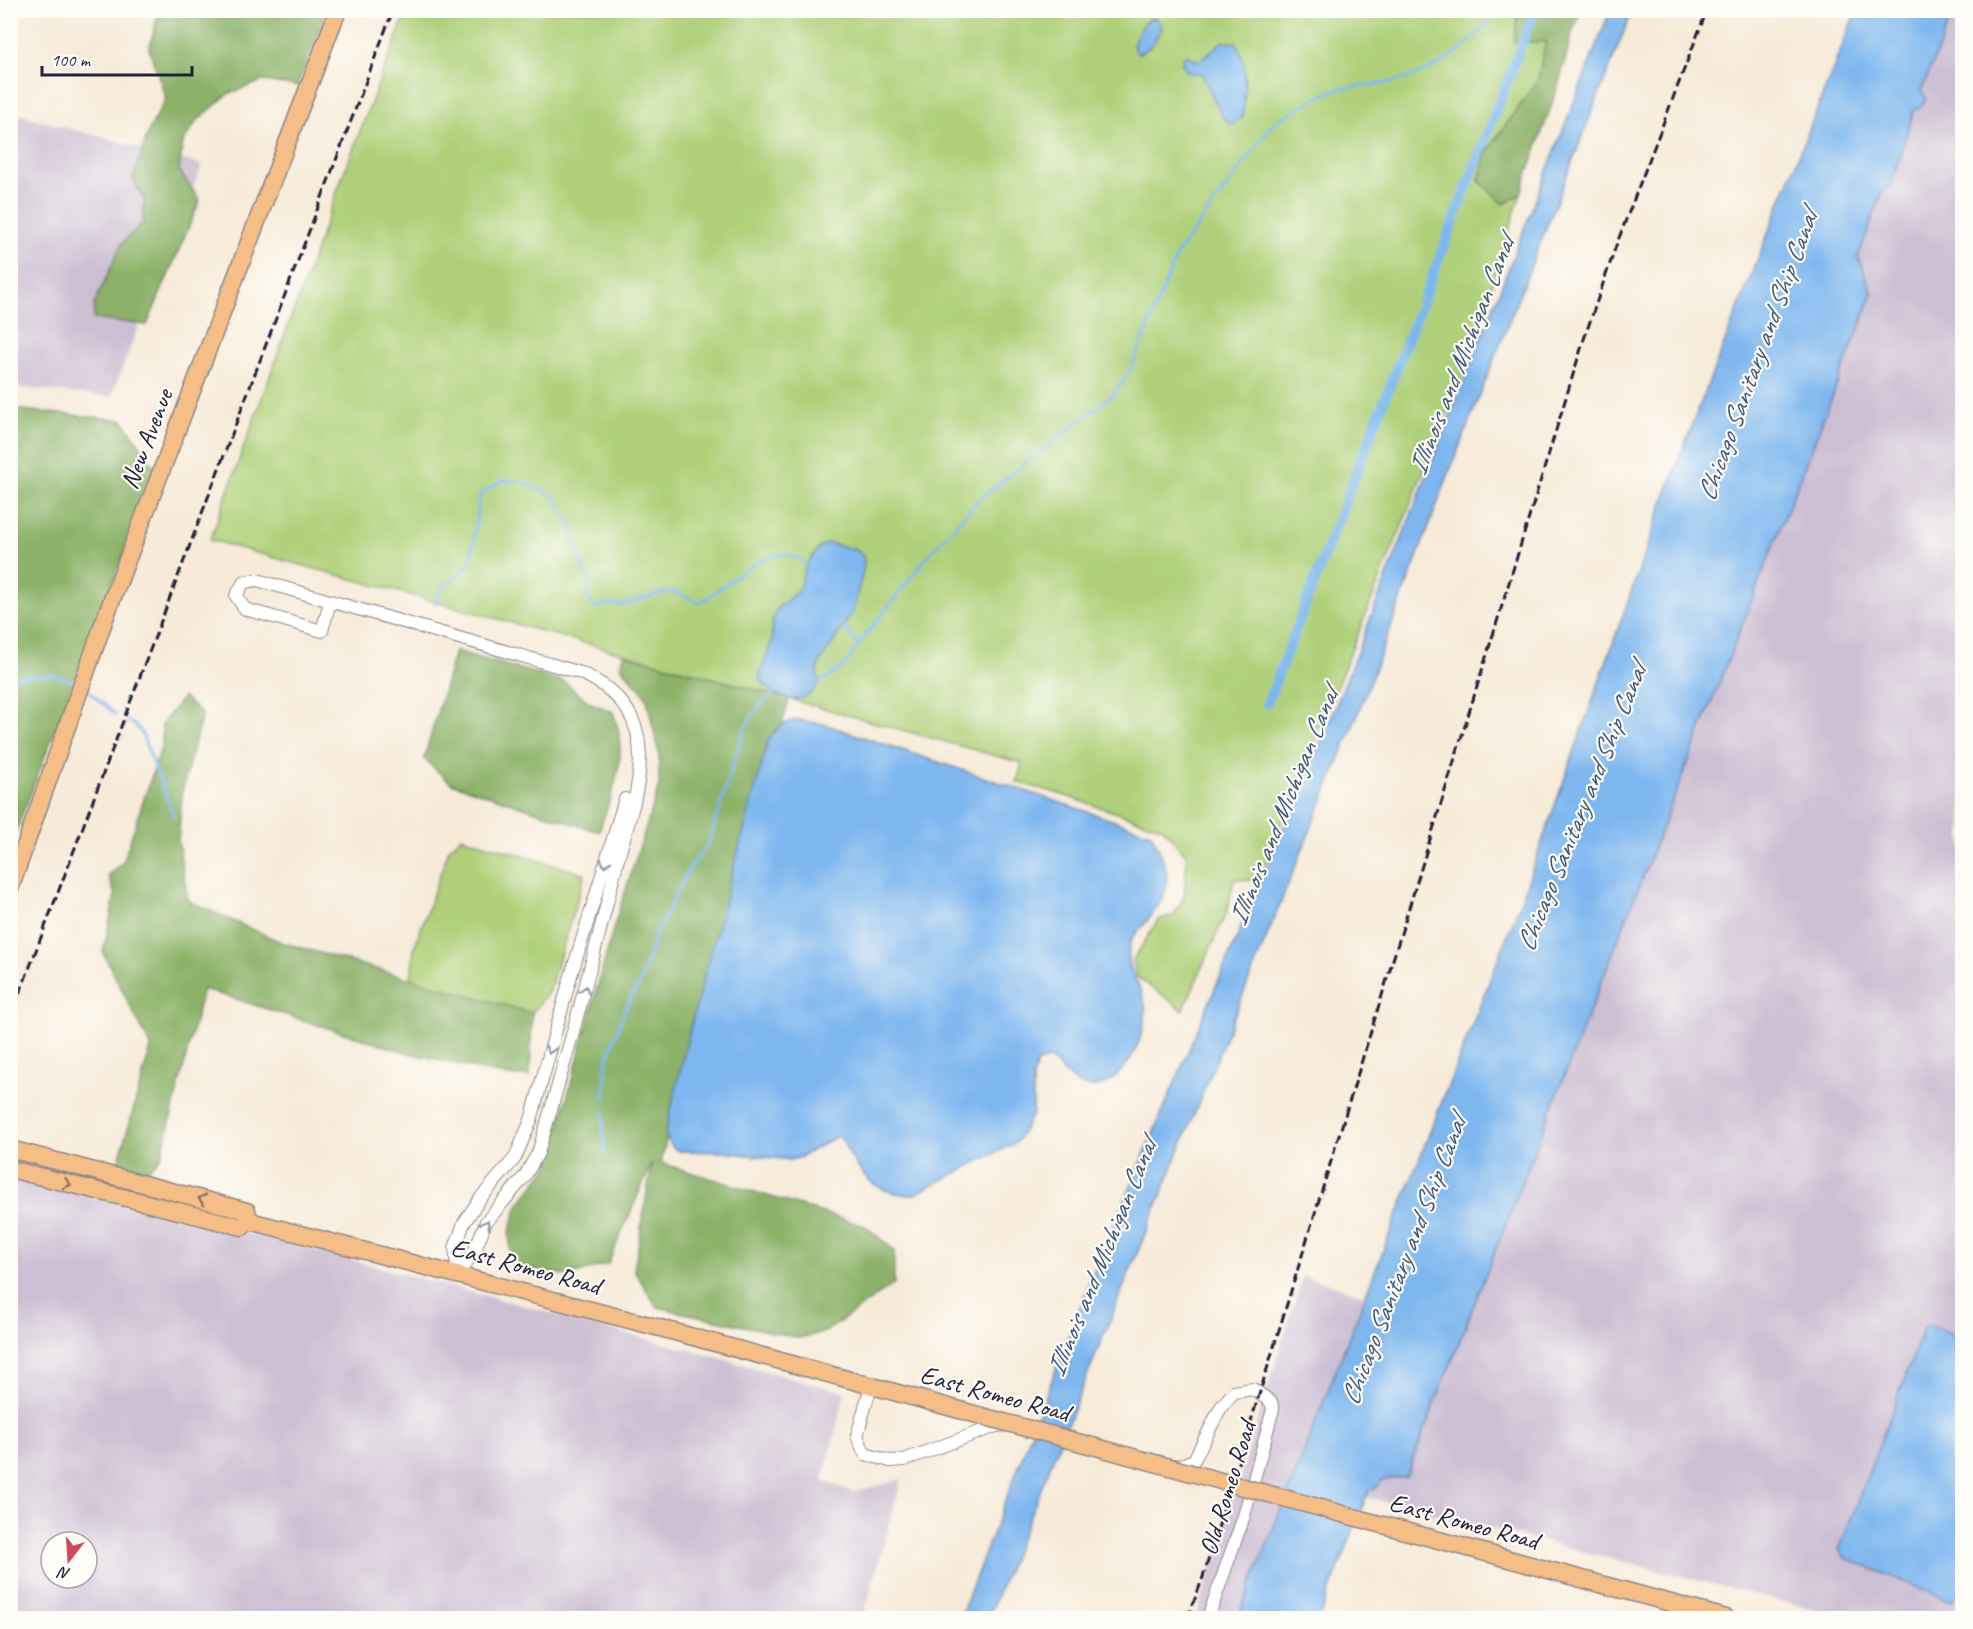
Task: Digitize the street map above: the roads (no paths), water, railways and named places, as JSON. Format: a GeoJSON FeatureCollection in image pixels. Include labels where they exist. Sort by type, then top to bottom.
{"type":"FeatureCollection","features":[{"type":"Feature","properties":{"kind":"main road","name":"New Avenue"},"geometry":{"type":"LineString","coordinates":[[10,889],[108,609],[338,10]]}},
{"type":"Feature","properties":{"kind":"main road","name":"East Romeo Road"},"geometry":{"type":"LineString","coordinates":[[10,1149],[246,1210],[250,1221]]}},
{"type":"Feature","properties":{"kind":"main road","name":"East Romeo Road"},"geometry":{"type":"LineString","coordinates":[[10,1168],[242,1227],[250,1221]]}},
{"type":"Feature","properties":{"kind":"main road","name":"East Romeo Road"},"geometry":{"type":"LineString","coordinates":[[250,1221],[458,1274],[871,1385],[1726,1618]]}},
{"type":"Feature","properties":{"kind":"street"},"geometry":{"type":"LineString","coordinates":[[330,602],[322,631],[244,609],[236,596],[244,582],[257,580],[593,678],[614,692],[633,721],[639,742],[637,783],[589,975],[538,1153],[525,1176],[486,1222],[474,1252],[458,1274]]}},
{"type":"Feature","properties":{"kind":"street"},"geometry":{"type":"LineString","coordinates":[[458,1274],[455,1248],[464,1223],[479,1200],[507,1170],[522,1144],[573,968],[631,782],[638,768]]}},
{"type":"Feature","properties":{"kind":"street","name":"Old Romeo Road"},"geometry":{"type":"LineString","coordinates":[[871,1385],[857,1436],[865,1454],[879,1458],[904,1460],[996,1426],[1029,1425],[1179,1466],[1194,1460],[1221,1407],[1234,1392],[1253,1389],[1271,1402],[1273,1409],[1244,1516],[1208,1618]]}},
{"type":"Feature","properties":{"kind":"water","name":"Illinois and Michigan Canal"},"geometry":{"type":"Polygon","coordinates":[[[1610,11],[1632,11],[1449,473],[1359,711],[988,1618],[960,1618],[1088,1286],[1337,703],[1610,11]]]}},
{"type":"Feature","properties":{"kind":"water","name":"Chicago Sanitary and Ship Canal"},"geometry":{"type":"Polygon","coordinates":[[[1856,11],[1953,11],[1922,90],[1926,99],[1923,105],[1914,110],[1891,185],[1883,191],[1858,257],[1873,293],[1406,1477],[1381,1480],[1375,1489],[1369,1490],[1319,1618],[1238,1618],[1518,909],[1679,458],[1856,11]]]}},
{"type":"Feature","properties":{"kind":"water"},"geometry":{"type":"Polygon","coordinates":[[[1152,18],[1156,18],[1162,28],[1151,46],[1138,54],[1133,46],[1136,38],[1142,26],[1152,18]]]}},
{"type":"Feature","properties":{"kind":"water"},"geometry":{"type":"Polygon","coordinates":[[[1222,42],[1236,42],[1245,70],[1243,117],[1231,125],[1222,116],[1202,74],[1188,72],[1182,64],[1183,57],[1187,55],[1199,61],[1222,42]]]}},
{"type":"Feature","properties":{"kind":"water"},"geometry":{"type":"Polygon","coordinates":[[[827,543],[856,550],[863,556],[864,566],[853,612],[818,665],[817,674],[820,681],[813,690],[798,699],[782,697],[773,692],[759,678],[772,640],[772,623],[777,609],[799,590],[806,565],[820,547],[827,543]]]}},
{"type":"Feature","properties":{"kind":"water"},"geometry":{"type":"Polygon","coordinates":[[[799,720],[823,724],[1151,833],[1166,870],[1167,880],[1161,899],[1130,945],[1130,964],[1145,1005],[1145,1017],[1137,1046],[1130,1060],[1109,1081],[1097,1086],[1079,1084],[1049,1059],[1037,1062],[1033,1078],[1033,1113],[1017,1142],[913,1195],[886,1190],[867,1179],[853,1161],[840,1137],[837,1136],[801,1157],[790,1160],[723,1152],[680,1151],[673,1148],[665,1134],[691,1025],[768,741],[780,726],[799,720]]]}},
{"type":"Feature","properties":{"kind":"water"},"geometry":{"type":"Polygon","coordinates":[[[1929,1325],[1962,1337],[1964,1391],[1958,1433],[1962,1448],[1962,1592],[1951,1601],[1845,1558],[1839,1550],[1924,1328],[1929,1325]]]}},
{"type":"Feature","properties":{"kind":"waterway"},"geometry":{"type":"LineString","coordinates":[[820,681],[830,677],[846,664],[858,645],[928,556],[977,501],[1114,394],[1132,367],[1177,254],[1273,124],[1304,104],[1339,89],[1398,80],[1431,68],[1446,60],[1474,38],[1497,10]]}},
{"type":"Feature","properties":{"kind":"waterway"},"geometry":{"type":"LineString","coordinates":[[1267,704],[1535,10]]}},
{"type":"Feature","properties":{"kind":"waterway"},"geometry":{"type":"LineString","coordinates":[[435,603],[443,586],[459,575],[471,561],[480,494],[504,480],[526,483],[555,496],[571,526],[588,582],[587,598],[595,608],[607,604],[624,605],[665,592],[679,593],[699,603],[766,558],[780,555],[794,556],[806,565]]}},
{"type":"Feature","properties":{"kind":"waterway"},"geometry":{"type":"LineString","coordinates":[[844,626],[858,645]]}},
{"type":"Feature","properties":{"kind":"waterway"},"geometry":{"type":"LineString","coordinates":[[10,677],[52,675],[74,682]]}},
{"type":"Feature","properties":{"kind":"waterway"},"geometry":{"type":"LineString","coordinates":[[87,690],[116,715]]}},
{"type":"Feature","properties":{"kind":"waterway"},"geometry":{"type":"LineString","coordinates":[[604,1099],[607,1060],[623,1014],[642,977],[657,932],[688,871],[708,844],[745,727],[757,709],[773,694]]}},
{"type":"Feature","properties":{"kind":"waterway"},"geometry":{"type":"LineString","coordinates":[[127,721],[141,732],[174,816]]}},
{"type":"Feature","properties":{"kind":"waterway"},"geometry":{"type":"LineString","coordinates":[[603,1111],[604,1152]]}},
{"type":"Feature","properties":{"kind":"railway"},"geometry":{"type":"LineString","coordinates":[[10,1019],[393,10]]}},
{"type":"Feature","properties":{"kind":"railway"},"geometry":{"type":"LineString","coordinates":[[1188,1618],[1203,1577],[1584,339],[1617,243],[1707,10]]}}]}
